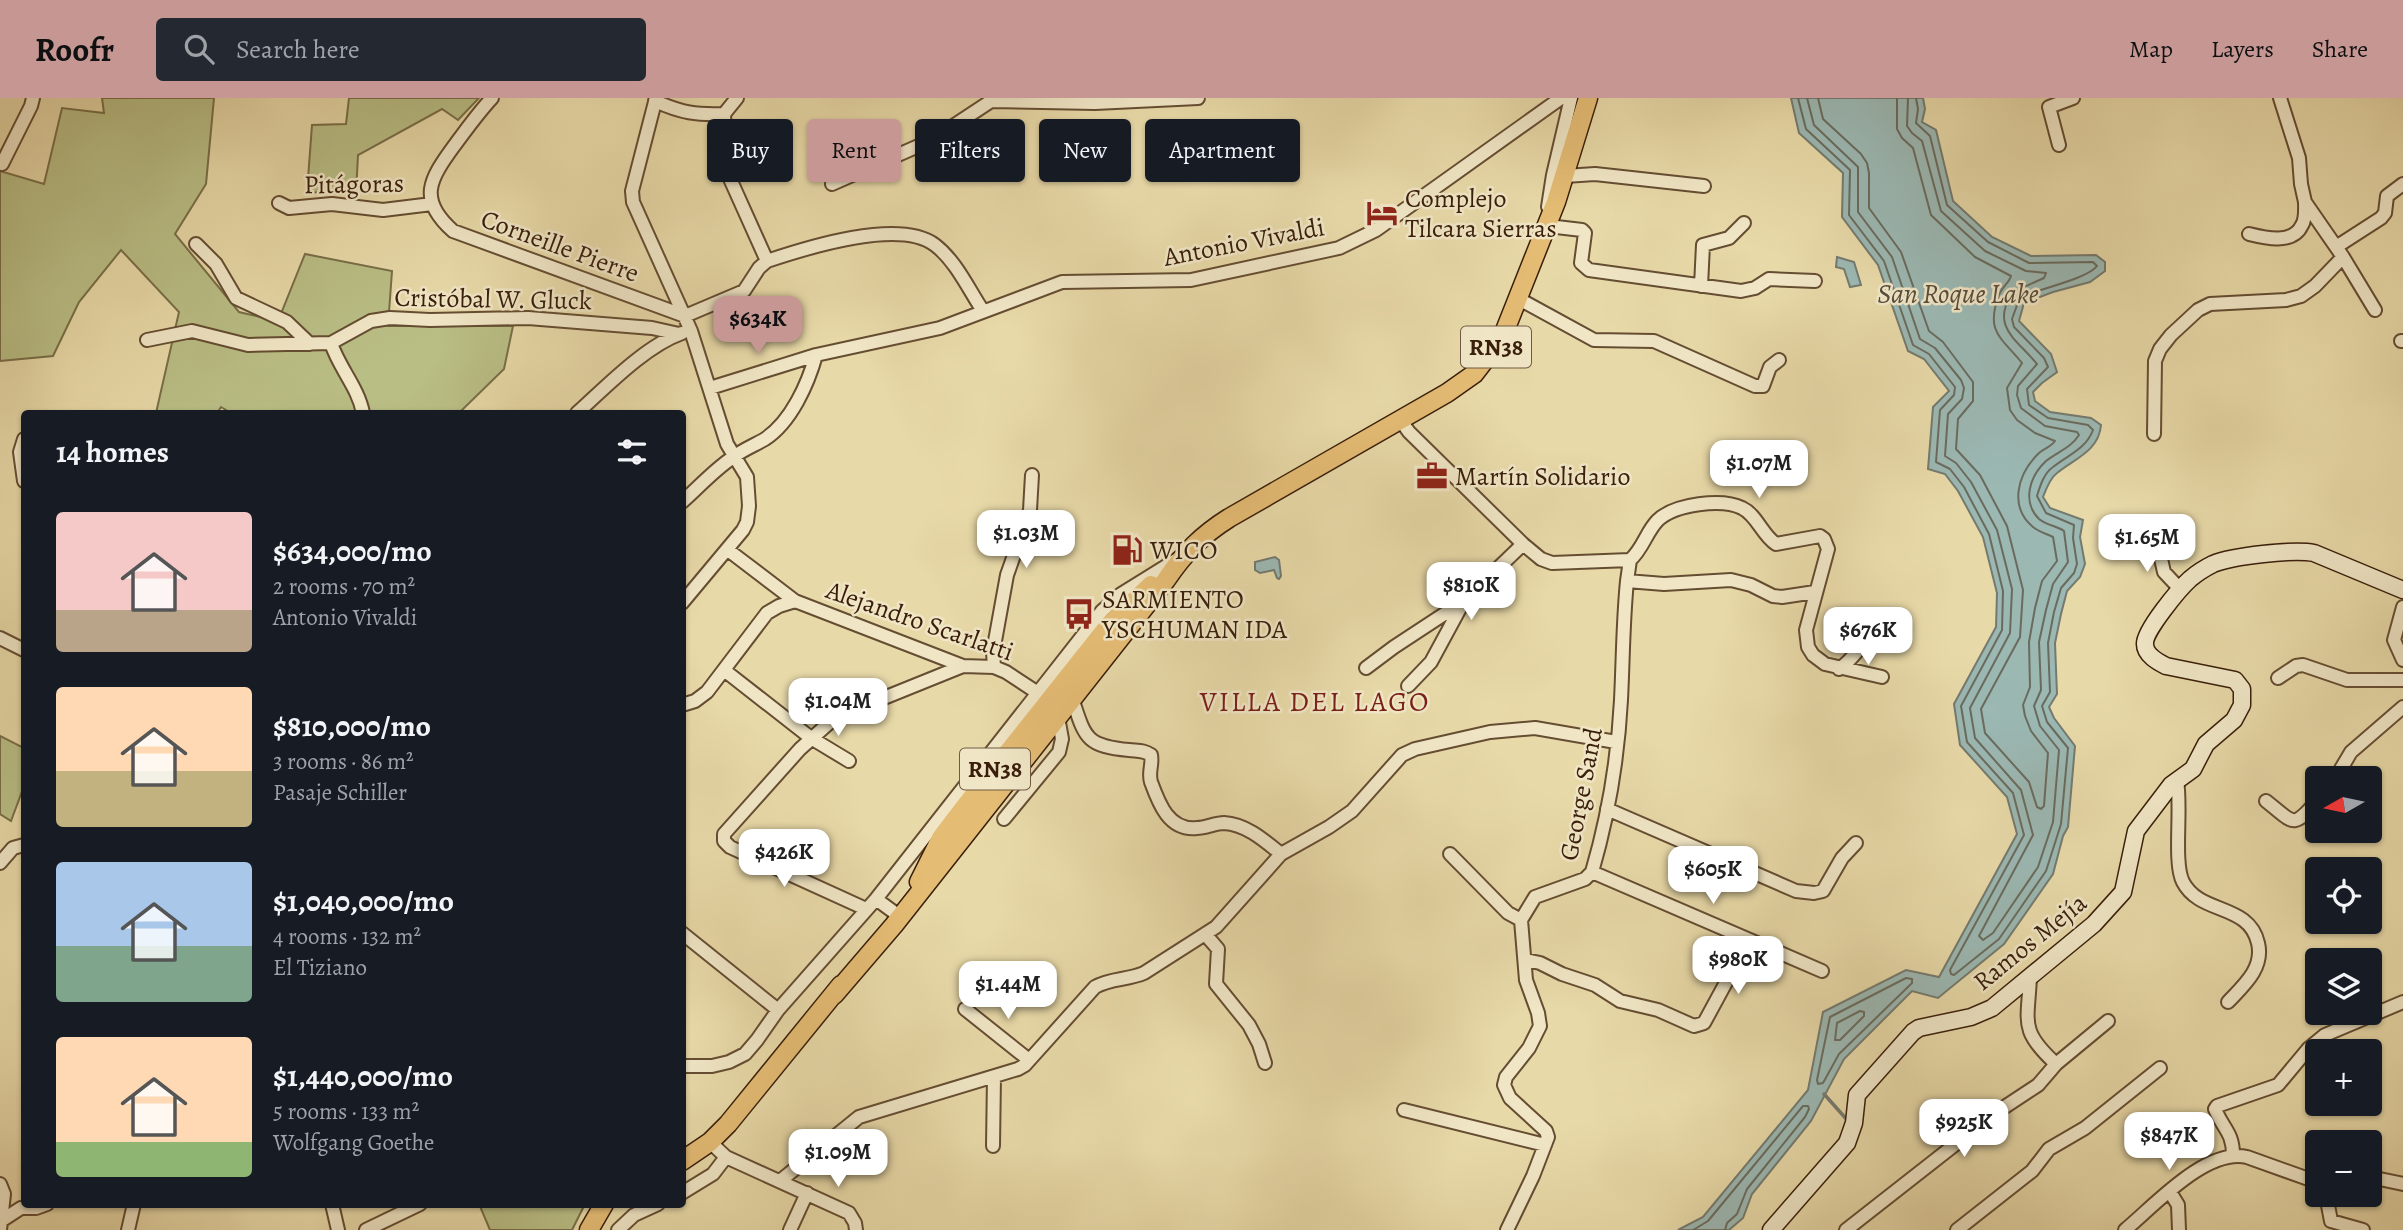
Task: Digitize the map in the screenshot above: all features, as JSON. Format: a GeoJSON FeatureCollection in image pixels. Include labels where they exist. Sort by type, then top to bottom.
{"type":"FeatureCollection","features":[{"type":"Feature","properties":{"kind":"main road","name":"RN38"},"geometry":{"type":"LineString","coordinates":[[834,995],[919,881],[941,838],[1043,696],[1115,618],[1198,540],[1229,518],[1401,421],[1474,374],[1498,344],[1519,299],[1565,176],[1588,98]]}},
{"type":"Feature","properties":{"kind":"main road","name":"RN38"},"geometry":{"type":"LineString","coordinates":[[686,1158],[710,1142],[750,1098],[881,942],[1180,559]]}},
{"type":"Feature","properties":{"kind":"main road"},"geometry":{"type":"LineString","coordinates":[[1043,696],[1062,704],[1072,698]]}},
{"type":"Feature","properties":{"kind":"main road"},"geometry":{"type":"LineString","coordinates":[[977,821],[988,797],[1050,719],[1052,711],[1043,696]]}},
{"type":"Feature","properties":{"kind":"main road"},"geometry":{"type":"LineString","coordinates":[[589,1230],[602,1208]]}},
{"type":"Feature","properties":{"kind":"street"},"geometry":{"type":"LineString","coordinates":[[2,164],[33,98]]}},
{"type":"Feature","properties":{"kind":"street","name":"Pitágoras"},"geometry":{"type":"LineString","coordinates":[[278,203],[289,208],[332,204],[383,210],[432,204],[430,190],[433,174],[492,98]]}},
{"type":"Feature","properties":{"kind":"street"},"geometry":{"type":"LineString","coordinates":[[737,98],[724,114],[727,172],[767,261]]}},
{"type":"Feature","properties":{"kind":"street"},"geometry":{"type":"LineString","coordinates":[[832,184],[932,140],[992,100],[1198,98]]}},
{"type":"Feature","properties":{"kind":"street","name":"Antonio Vivaldi"},"geometry":{"type":"LineString","coordinates":[[710,388],[816,355],[940,328],[1062,282],[1191,280],[1339,248],[1376,230],[1561,98]]}},
{"type":"Feature","properties":{"kind":"street"},"geometry":{"type":"LineString","coordinates":[[1571,98],[1553,175],[1546,230],[1582,230],[1581,263],[1589,270],[1741,291],[1755,288],[1769,279],[1815,281]]}},
{"type":"Feature","properties":{"kind":"street"},"geometry":{"type":"LineString","coordinates":[[2059,145],[2049,107],[2073,98]]}},
{"type":"Feature","properties":{"kind":"street"},"geometry":{"type":"LineString","coordinates":[[2249,234],[2280,239],[2299,230],[2304,223],[2305,202],[2299,158],[2280,98]]}},
{"type":"Feature","properties":{"kind":"street"},"geometry":{"type":"LineString","coordinates":[[686,598],[728,550],[747,522],[747,477],[727,444],[710,388],[685,332],[685,316],[633,201],[632,191],[656,99],[680,112],[696,115],[724,114]]}},
{"type":"Feature","properties":{"kind":"street"},"geometry":{"type":"LineString","coordinates":[[1565,176],[1595,174],[1704,186]]}},
{"type":"Feature","properties":{"kind":"street"},"geometry":{"type":"LineString","coordinates":[[2154,434],[2155,361],[2171,335],[2198,310],[2210,304],[2286,300],[2301,296],[2315,286],[2340,252],[2381,218],[2385,213],[2388,196],[2403,184]]}},
{"type":"Feature","properties":{"kind":"street"},"geometry":{"type":"LineString","coordinates":[[2305,202],[2340,252],[2375,310]]}},
{"type":"Feature","properties":{"kind":"street","name":"Corneille Pierre"},"geometry":{"type":"LineString","coordinates":[[432,204],[440,220],[453,231],[685,316]]}},
{"type":"Feature","properties":{"kind":"street"},"geometry":{"type":"LineString","coordinates":[[1701,286],[1703,245],[1729,238],[1744,223]]}},
{"type":"Feature","properties":{"kind":"street"},"geometry":{"type":"LineString","coordinates":[[685,316],[744,291],[767,261],[835,240],[871,236],[907,236],[924,239],[935,246],[946,256],[983,311]]}},
{"type":"Feature","properties":{"kind":"street"},"geometry":{"type":"LineString","coordinates":[[196,244],[216,264],[236,298],[287,322],[310,344]]}},
{"type":"Feature","properties":{"kind":"street"},"geometry":{"type":"LineString","coordinates":[[1519,299],[1594,340],[1654,341],[1755,386],[1763,386],[1770,367],[1779,360]]}},
{"type":"Feature","properties":{"kind":"street","name":"Cristóbal W. Gluck"},"geometry":{"type":"LineString","coordinates":[[147,341],[192,331],[248,345],[331,343],[371,321],[390,318],[527,318],[685,332]]}},
{"type":"Feature","properties":{"kind":"street"},"geometry":{"type":"LineString","coordinates":[[580,410],[616,377],[685,332]]}},
{"type":"Feature","properties":{"kind":"street"},"geometry":{"type":"LineString","coordinates":[[331,343],[337,361],[356,390],[362,410]]}},
{"type":"Feature","properties":{"kind":"street"},"geometry":{"type":"LineString","coordinates":[[686,498],[734,456],[768,437],[790,413],[811,374],[816,355]]}},
{"type":"Feature","properties":{"kind":"street"},"geometry":{"type":"LineString","coordinates":[[1401,421],[1523,544],[1541,559],[1552,563],[1629,560],[1641,549],[1653,526],[1663,516],[1705,503],[1721,502],[1741,507],[1776,544],[1813,536],[1824,539],[1828,549],[1806,631],[1808,647],[1819,661],[1839,669],[1882,677]]}},
{"type":"Feature","properties":{"kind":"street"},"geometry":{"type":"LineString","coordinates":[[993,667],[993,652],[1007,575],[1030,510],[1032,475]]}},
{"type":"Feature","properties":{"kind":"street"},"geometry":{"type":"LineString","coordinates":[[2149,527],[2156,537],[2164,572],[2180,589],[2193,576],[2221,561],[2302,552],[2314,553],[2403,590]]}},
{"type":"Feature","properties":{"kind":"street"},"geometry":{"type":"LineString","coordinates":[[1366,668],[1464,601],[1523,544]]}},
{"type":"Feature","properties":{"kind":"street","name":"Alejandro Scarlatti"},"geometry":{"type":"LineString","coordinates":[[728,550],[795,601],[963,666],[993,667],[1043,696]]}},
{"type":"Feature","properties":{"kind":"street","name":"George Sand"},"geometry":{"type":"LineString","coordinates":[[1521,920],[1535,898],[1584,878],[1592,872],[1607,808],[1621,701],[1622,627],[1629,560]]}},
{"type":"Feature","properties":{"kind":"street"},"geometry":{"type":"LineString","coordinates":[[1626,581],[1664,584],[1731,580],[1751,584],[1773,596],[1815,592]]}},
{"type":"Feature","properties":{"kind":"street","name":"Ramos Mejía"},"geometry":{"type":"LineString","coordinates":[[1771,1230],[1847,1143],[1854,1123],[1857,1095],[1913,1032],[1919,1028],[1971,1017],[1985,1011],[2094,924],[2118,899],[2123,892],[2130,866],[2136,831],[2161,797],[2193,769],[2206,744],[2227,728],[2239,713],[2242,689],[2235,680],[2166,666],[2156,662],[2146,650],[2146,638],[2180,589]]}},
{"type":"Feature","properties":{"kind":"street"},"geometry":{"type":"LineString","coordinates":[[686,703],[707,692],[767,613],[795,601]]}},
{"type":"Feature","properties":{"kind":"street"},"geometry":{"type":"LineString","coordinates":[[1408,686],[1431,662],[1464,601]]}},
{"type":"Feature","properties":{"kind":"street"},"geometry":{"type":"LineString","coordinates":[[2403,607],[2394,640],[2403,660]]}},
{"type":"Feature","properties":{"kind":"street"},"geometry":{"type":"LineString","coordinates":[[1839,669],[1855,657],[1866,640],[1876,632]]}},
{"type":"Feature","properties":{"kind":"street"},"geometry":{"type":"LineString","coordinates":[[0,638],[21,648]]}},
{"type":"Feature","properties":{"kind":"street"},"geometry":{"type":"LineString","coordinates":[[2278,678],[2296,666],[2303,665],[2347,680],[2403,680]]}},
{"type":"Feature","properties":{"kind":"street"},"geometry":{"type":"LineString","coordinates":[[866,909],[730,848],[724,841],[724,834],[811,738],[829,723],[849,712],[963,666]]}},
{"type":"Feature","properties":{"kind":"street"},"geometry":{"type":"LineString","coordinates":[[724,670],[811,738],[849,761]]}},
{"type":"Feature","properties":{"kind":"street"},"geometry":{"type":"LineString","coordinates":[[686,1066],[712,1066],[745,1054],[778,1010],[876,899],[1043,696]]}},
{"type":"Feature","properties":{"kind":"street"},"geometry":{"type":"LineString","coordinates":[[1072,698],[1089,740],[1112,748],[1143,751],[1151,755],[1151,782],[1166,816],[1175,824],[1191,829],[1229,824],[1258,835],[1281,854]]}},
{"type":"Feature","properties":{"kind":"street"},"geometry":{"type":"LineString","coordinates":[[2343,766],[2351,752],[2403,708]]}},
{"type":"Feature","properties":{"kind":"street"},"geometry":{"type":"LineString","coordinates":[[1004,819],[1059,752],[1062,739],[1058,717]]}},
{"type":"Feature","properties":{"kind":"street"},"geometry":{"type":"LineString","coordinates":[[780,1181],[859,1117],[1018,1069],[1096,987],[1108,980],[1144,973],[1216,927],[1281,854],[1352,811],[1396,759],[1415,749],[1490,732],[1521,728],[1616,742]]}},
{"type":"Feature","properties":{"kind":"street"},"geometry":{"type":"LineString","coordinates":[[2177,781],[2180,798],[2179,866],[2182,880],[2191,893],[2253,926],[2257,938],[2260,952],[2257,965],[2251,977],[2228,1002]]}},
{"type":"Feature","properties":{"kind":"street"},"geometry":{"type":"LineString","coordinates":[[2266,801],[2290,820],[2302,819],[2305,815]]}},
{"type":"Feature","properties":{"kind":"street"},"geometry":{"type":"LineString","coordinates":[[1607,808],[1796,891],[1823,891],[1842,858],[1856,843]]}},
{"type":"Feature","properties":{"kind":"street"},"geometry":{"type":"LineString","coordinates":[[0,863],[13,848],[21,846]]}},
{"type":"Feature","properties":{"kind":"street"},"geometry":{"type":"LineString","coordinates":[[1450,854],[1508,914],[1521,920],[1526,980],[1540,1026],[1529,1048],[1506,1077],[1504,1085],[1510,1097],[1546,1131],[1548,1137],[1534,1176],[1507,1230]]}},
{"type":"Feature","properties":{"kind":"street"},"geometry":{"type":"LineString","coordinates":[[1592,872],[1822,971]]}},
{"type":"Feature","properties":{"kind":"street"},"geometry":{"type":"LineString","coordinates":[[876,899],[895,913]]}},
{"type":"Feature","properties":{"kind":"street"},"geometry":{"type":"LineString","coordinates":[[1205,934],[1217,949],[1216,984],[1250,1025],[1265,1063]]}},
{"type":"Feature","properties":{"kind":"street"},"geometry":{"type":"LineString","coordinates":[[686,936],[778,1010]]}},
{"type":"Feature","properties":{"kind":"street"},"geometry":{"type":"LineString","coordinates":[[1526,960],[1595,985],[1620,1001],[1658,1010],[1694,1026],[1700,1026],[1749,940]]}},
{"type":"Feature","properties":{"kind":"street"},"geometry":{"type":"LineString","coordinates":[[2030,977],[2026,1016],[2028,1027],[2037,1046],[2056,1064]]}},
{"type":"Feature","properties":{"kind":"street"},"geometry":{"type":"LineString","coordinates":[[2233,1155],[2232,1138],[2215,1109],[2220,1103],[2278,1084],[2308,1049],[2325,1035],[2403,1002]]}},
{"type":"Feature","properties":{"kind":"street"},"geometry":{"type":"LineString","coordinates":[[965,1009],[1029,1060]]}},
{"type":"Feature","properties":{"kind":"street"},"geometry":{"type":"LineString","coordinates":[[1846,1230],[1994,1114],[2038,1085],[2056,1064],[2108,1021]]}},
{"type":"Feature","properties":{"kind":"street"},"geometry":{"type":"LineString","coordinates":[[1957,1230],[2032,1171],[2049,1149],[2085,1128],[2160,1068]]}},
{"type":"Feature","properties":{"kind":"street"},"geometry":{"type":"LineString","coordinates":[[993,1146],[994,1077]]}},
{"type":"Feature","properties":{"kind":"street"},"geometry":{"type":"LineString","coordinates":[[1404,1110],[1545,1145]]}},
{"type":"Feature","properties":{"kind":"street"},"geometry":{"type":"LineString","coordinates":[[710,1142],[726,1157],[849,1213],[856,1230]]}},
{"type":"Feature","properties":{"kind":"street"},"geometry":{"type":"LineString","coordinates":[[2125,1230],[2210,1161],[2233,1155],[2247,1157],[2305,1178]]}},
{"type":"Feature","properties":{"kind":"street"},"geometry":{"type":"LineString","coordinates":[[686,1191],[713,1174],[726,1157]]}},
{"type":"Feature","properties":{"kind":"street"},"geometry":{"type":"LineString","coordinates":[[2382,1180],[2403,1184]]}},
{"type":"Feature","properties":{"kind":"street"},"geometry":{"type":"LineString","coordinates":[[0,1184],[4,1194],[1,1225]]}},
{"type":"Feature","properties":{"kind":"street"},"geometry":{"type":"LineString","coordinates":[[2170,1192],[2178,1205],[2179,1230]]}},
{"type":"Feature","properties":{"kind":"street"},"geometry":{"type":"LineString","coordinates":[[790,1230],[807,1193]]}},
{"type":"Feature","properties":{"kind":"street"},"geometry":{"type":"LineString","coordinates":[[1,1225],[21,1207]]}},
{"type":"Feature","properties":{"kind":"street"},"geometry":{"type":"LineString","coordinates":[[2328,1207],[2331,1220],[2363,1230]]}},
{"type":"Feature","properties":{"kind":"street"},"geometry":{"type":"LineString","coordinates":[[128,1230],[133,1208]]}},
{"type":"Feature","properties":{"kind":"street"},"geometry":{"type":"LineString","coordinates":[[332,1208],[338,1230]]}},
{"type":"Feature","properties":{"kind":"street"},"geometry":{"type":"LineString","coordinates":[[366,1230],[413,1208]]}},
{"type":"Feature","properties":{"kind":"street"},"geometry":{"type":"LineString","coordinates":[[618,1230],[634,1215],[649,1208]]}},
{"type":"Feature","properties":{"kind":"green space"},"geometry":{"type":"Polygon","coordinates":[[[102,98],[214,98],[206,184],[175,234],[239,312],[278,321],[305,254],[392,271],[388,326],[513,326],[504,369],[462,410],[226,410],[221,407],[219,410],[157,410],[179,312],[121,250],[79,302],[53,356],[0,361],[0,171],[44,184],[62,108],[104,113],[102,98]]]}},
{"type":"Feature","properties":{"kind":"green space"},"geometry":{"type":"Polygon","coordinates":[[[349,98],[479,98],[458,120],[442,109],[358,155],[356,194],[307,192],[312,125],[346,124],[349,98]]]}},
{"type":"Feature","properties":{"kind":"green space"},"geometry":{"type":"Polygon","coordinates":[[[0,736],[21,746],[21,794],[11,821],[0,814],[0,736]]]}},
{"type":"Feature","properties":{"kind":"green space"},"geometry":{"type":"Polygon","coordinates":[[[481,1208],[583,1208],[572,1230],[490,1230],[481,1208]]]}},
{"type":"Feature","properties":{"kind":"water","name":"San Roque Lake"},"geometry":{"type":"Polygon","coordinates":[[[1791,98],[1923,98],[1925,109],[1922,122],[1936,130],[1953,201],[1992,237],[2031,256],[2096,255],[2105,262],[2105,271],[2090,282],[2024,303],[2019,321],[2051,354],[2057,372],[2033,392],[2035,401],[2050,412],[2091,418],[2101,425],[2096,442],[2085,454],[2055,475],[2043,497],[2050,508],[2083,520],[2080,537],[2085,564],[2080,577],[2067,591],[2061,614],[2055,643],[2057,694],[2049,707],[2075,746],[2068,827],[2053,874],[2004,944],[1938,998],[1912,991],[1844,1059],[1811,1121],[1752,1194],[1743,1218],[1729,1230],[1678,1230],[1703,1217],[1808,1090],[1823,1012],[1906,970],[1939,977],[2017,834],[2007,797],[1960,745],[1954,704],[1996,627],[1997,593],[1983,537],[1958,491],[1945,474],[1928,469],[1933,407],[1949,391],[1924,359],[1908,351],[1878,265],[1842,217],[1843,173],[1799,133],[1791,98]]]}},
{"type":"Feature","properties":{"kind":"water"},"geometry":{"type":"Polygon","coordinates":[[[1837,257],[1854,262],[1861,285],[1850,287],[1844,269],[1836,267],[1837,257]]]}},
{"type":"Feature","properties":{"kind":"water"},"geometry":{"type":"Polygon","coordinates":[[[1275,557],[1279,560],[1279,579],[1274,570],[1260,573],[1255,570],[1255,562],[1275,557]]]}},
{"type":"Feature","properties":{"kind":"waterway"},"geometry":{"type":"LineString","coordinates":[[1824,1094],[1849,1122]]}},
{"type":"Feature","properties":{"kind":"place","name":"Complejo Tilcara Sierras"},"geometry":{"type":"Point","coordinates":[1382,213]}},
{"type":"Feature","properties":{"kind":"place","name":"Martín Solidario"},"geometry":{"type":"Point","coordinates":[1432,476]}},
{"type":"Feature","properties":{"kind":"place","name":"WICO"},"geometry":{"type":"Point","coordinates":[1127,550]}},
{"type":"Feature","properties":{"kind":"place","name":"SARMIENTO YSCHUMAN IDA"},"geometry":{"type":"Point","coordinates":[1079,614]}},
{"type":"Feature","properties":{"kind":"district","name":"VILLA DEL LAGO"},"geometry":{"type":"Point","coordinates":[1315,702]}}]}
